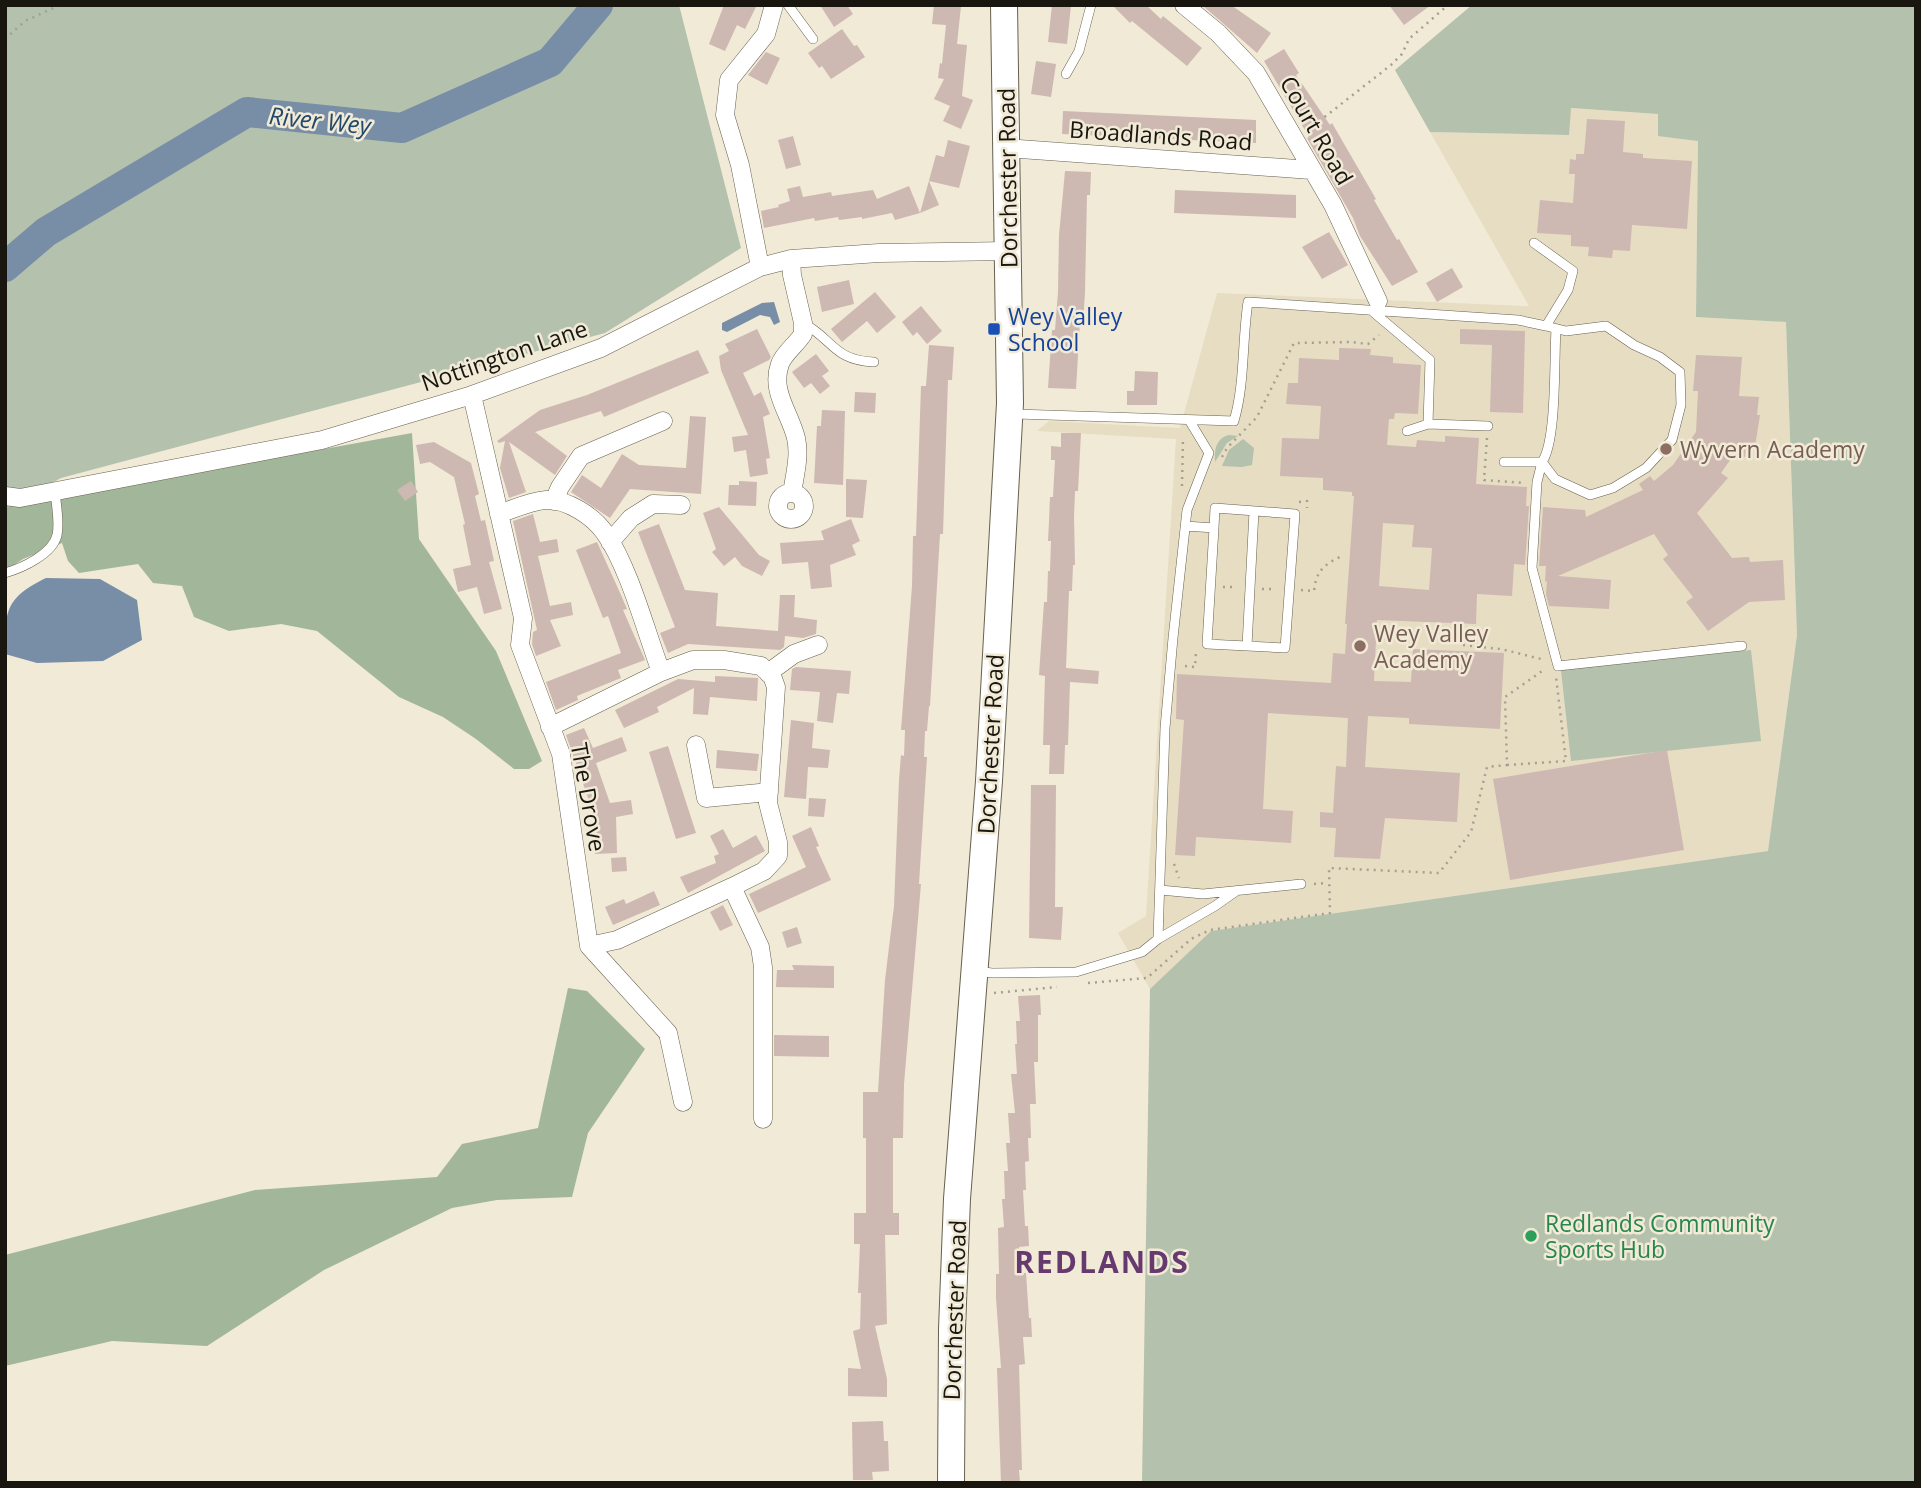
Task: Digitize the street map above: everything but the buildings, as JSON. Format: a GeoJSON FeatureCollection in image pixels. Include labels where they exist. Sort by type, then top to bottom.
{"type":"FeatureCollection","features":[{"type":"Feature","properties":{"kind":"main road","name":"Dorchester Road"},"geometry":{"type":"LineString","coordinates":[[951,1483],[952,1329],[957,1199],[989,781],[1011,380],[1004,5]]}},
{"type":"Feature","properties":{"kind":"street"},"geometry":{"type":"LineString","coordinates":[[760,267],[740,165],[725,115],[729,80],[766,34],[774,5]]}},
{"type":"Feature","properties":{"kind":"street","name":"Court Road"},"geometry":{"type":"LineString","coordinates":[[1184,5],[1218,33],[1256,73],[1333,205],[1376,308]]}},
{"type":"Feature","properties":{"kind":"street","name":"Broadlands Road"},"geometry":{"type":"LineString","coordinates":[[1007,148],[1311,170]]}},
{"type":"Feature","properties":{"kind":"street","name":"Nottington Lane"},"geometry":{"type":"LineString","coordinates":[[5,496],[20,498],[322,440],[472,395],[601,348],[760,267],[791,259],[878,253],[1009,251]]}},
{"type":"Feature","properties":{"kind":"street"},"geometry":{"type":"LineString","coordinates":[[791,259],[803,334],[783,358],[776,378],[779,398],[791,420],[798,450],[792,493]]}},
{"type":"Feature","properties":{"kind":"street","name":"The Drove"},"geometry":{"type":"LineString","coordinates":[[472,395],[523,618],[520,645],[561,754],[589,946]]}},
{"type":"Feature","properties":{"kind":"street"},"geometry":{"type":"LineString","coordinates":[[554,501],[581,456],[663,422]]}},
{"type":"Feature","properties":{"kind":"street"},"geometry":{"type":"LineString","coordinates":[[499,514],[529,503],[554,501],[571,505],[604,531],[620,560],[661,673]]}},
{"type":"Feature","properties":{"kind":"street"},"geometry":{"type":"LineString","coordinates":[[610,542],[631,518],[653,504],[681,505]]}},
{"type":"Feature","properties":{"kind":"street"},"geometry":{"type":"LineString","coordinates":[[768,673],[794,654],[818,645]]}},
{"type":"Feature","properties":{"kind":"street"},"geometry":{"type":"LineString","coordinates":[[550,726],[693,660],[724,660],[761,666],[772,676],[776,687],[768,803],[778,842],[778,856],[764,872],[617,940],[589,946]]}},
{"type":"Feature","properties":{"kind":"street"},"geometry":{"type":"LineString","coordinates":[[696,745],[706,798],[769,792]]}},
{"type":"Feature","properties":{"kind":"street"},"geometry":{"type":"LineString","coordinates":[[732,887],[761,947],[763,1119]]}},
{"type":"Feature","properties":{"kind":"street"},"geometry":{"type":"LineString","coordinates":[[589,946],[668,1033],[683,1102]]}},
{"type":"Feature","properties":{"kind":"lane"},"geometry":{"type":"LineString","coordinates":[[788,5],[813,39]]}},
{"type":"Feature","properties":{"kind":"lane"},"geometry":{"type":"LineString","coordinates":[[1066,74],[1079,51],[1091,5]]}},
{"type":"Feature","properties":{"kind":"lane"},"geometry":{"type":"LineString","coordinates":[[1534,243],[1573,271],[1568,290],[1551,327],[1550,437],[1537,482],[1532,568],[1558,666],[1742,646]]}},
{"type":"Feature","properties":{"kind":"lane"},"geometry":{"type":"LineString","coordinates":[[1009,413],[1234,421],[1239,405],[1248,302],[1376,308],[1518,320],[1566,331],[1606,326],[1634,345],[1660,357],[1680,372],[1681,405],[1672,440],[1646,468],[1613,488],[1590,495],[1555,479],[1542,462]]}},
{"type":"Feature","properties":{"kind":"lane"},"geometry":{"type":"LineString","coordinates":[[1376,308],[1390,326],[1430,360],[1429,424]]}},
{"type":"Feature","properties":{"kind":"lane"},"geometry":{"type":"LineString","coordinates":[[803,323],[815,330],[846,358],[874,362]]}},
{"type":"Feature","properties":{"kind":"lane"},"geometry":{"type":"LineString","coordinates":[[1158,939],[1165,728],[1187,510],[1209,453],[1189,420]]}},
{"type":"Feature","properties":{"kind":"lane"},"geometry":{"type":"LineString","coordinates":[[1407,431],[1429,424],[1487,428]]}},
{"type":"Feature","properties":{"kind":"lane"},"geometry":{"type":"LineString","coordinates":[[1504,462],[1542,462]]}},
{"type":"Feature","properties":{"kind":"lane"},"geometry":{"type":"LineString","coordinates":[[5,573],[40,556],[55,542],[58,533],[55,491]]}},
{"type":"Feature","properties":{"kind":"lane"},"geometry":{"type":"LineString","coordinates":[[1215,508],[1254,510],[1295,514],[1285,648],[1207,644],[1215,508]]}},
{"type":"Feature","properties":{"kind":"lane"},"geometry":{"type":"LineString","coordinates":[[1247,646],[1254,510]]}},
{"type":"Feature","properties":{"kind":"lane"},"geometry":{"type":"LineString","coordinates":[[1186,526],[1214,528]]}},
{"type":"Feature","properties":{"kind":"lane"},"geometry":{"type":"LineString","coordinates":[[1160,890],[1203,894],[1301,884]]}},
{"type":"Feature","properties":{"kind":"lane"},"geometry":{"type":"LineString","coordinates":[[974,982],[992,973],[1076,972],[1142,952],[1158,939],[1236,891]]}},
{"type":"Feature","properties":{"kind":"path"},"geometry":{"type":"LineString","coordinates":[[5,38],[25,21],[60,5]]}},
{"type":"Feature","properties":{"kind":"path"},"geometry":{"type":"LineString","coordinates":[[1294,140],[1391,65],[1402,54],[1409,39],[1448,5]]}},
{"type":"Feature","properties":{"kind":"path"},"geometry":{"type":"LineString","coordinates":[[1217,466],[1227,448],[1257,417],[1294,343],[1368,344],[1390,326]]}},
{"type":"Feature","properties":{"kind":"path"},"geometry":{"type":"LineString","coordinates":[[1487,428],[1485,480],[1532,484]]}},
{"type":"Feature","properties":{"kind":"path"},"geometry":{"type":"LineString","coordinates":[[1463,645],[1501,649],[1546,660]]}},
{"type":"Feature","properties":{"kind":"path"},"geometry":{"type":"LineString","coordinates":[[1507,765],[1505,698],[1554,663]]}},
{"type":"Feature","properties":{"kind":"path"},"geometry":{"type":"LineString","coordinates":[[1078,984],[1147,978],[1191,939],[1210,930],[1329,913],[1329,868],[1439,873],[1471,832],[1487,767],[1566,761],[1555,675]]}},
{"type":"Feature","properties":{"kind":"path"},"geometry":{"type":"LineString","coordinates":[[1172,860],[1181,884]]}},
{"type":"Feature","properties":{"kind":"path"},"geometry":{"type":"LineString","coordinates":[[1177,942],[1182,947]]}},
{"type":"Feature","properties":{"kind":"path"},"geometry":{"type":"LineString","coordinates":[[974,982],[1057,986]]}},
{"type":"Feature","properties":{"kind":"shaded area","name":"Wey Valley Academy"},"geometry":{"type":"Polygon","coordinates":[[[1570,108],[1658,114],[1698,141],[1696,317],[1786,322],[1797,635],[1768,851],[1211,931],[1150,989],[1118,933],[1146,916],[1176,439],[1037,431],[1049,421],[1180,428],[1217,293],[1529,306],[1430,132],[1568,135],[1570,108]]]}},
{"type":"Feature","properties":{"kind":"green space"},"geometry":{"type":"Polygon","coordinates":[[[5,5],[679,5],[741,248],[605,333],[61,478],[5,508],[5,5]]]}},
{"type":"Feature","properties":{"kind":"green space","name":"Redlands Community Sports Hub"},"geometry":{"type":"Polygon","coordinates":[[[1472,5],[1916,5],[1916,1483],[1142,1483],[1150,989],[1211,931],[1768,851],[1797,635],[1786,322],[1696,317],[1698,141],[1658,136],[1658,114],[1571,108],[1569,135],[1430,132],[1395,70],[1472,5]]]}},
{"type":"Feature","properties":{"kind":"green space"},"geometry":{"type":"Polygon","coordinates":[[[412,433],[419,539],[496,651],[542,761],[529,769],[514,769],[443,717],[399,697],[317,631],[281,624],[229,631],[194,617],[182,586],[153,583],[138,564],[79,573],[68,561],[62,543],[23,559],[5,571],[5,507],[412,433]]]}},
{"type":"Feature","properties":{"kind":"green space"},"geometry":{"type":"Polygon","coordinates":[[[1229,435],[1238,436],[1227,443],[1215,462],[1217,445],[1229,435]]]}},
{"type":"Feature","properties":{"kind":"green space"},"geometry":{"type":"Polygon","coordinates":[[[1243,439],[1254,448],[1252,465],[1222,466],[1229,450],[1243,439]]]}},
{"type":"Feature","properties":{"kind":"green space"},"geometry":{"type":"Polygon","coordinates":[[[1751,650],[1761,741],[1571,761],[1561,670],[1751,650]]]}},
{"type":"Feature","properties":{"kind":"green space"},"geometry":{"type":"Polygon","coordinates":[[[568,988],[587,991],[645,1049],[588,1133],[572,1197],[497,1200],[452,1208],[324,1270],[207,1346],[112,1341],[5,1366],[5,1255],[255,1190],[437,1177],[462,1144],[538,1128],[568,988]]]}},
{"type":"Feature","properties":{"kind":"water"},"geometry":{"type":"Polygon","coordinates":[[[774,302],[780,322],[774,325],[770,317],[760,315],[727,332],[722,330],[722,323],[762,303],[774,302]]]}},
{"type":"Feature","properties":{"kind":"water"},"geometry":{"type":"Polygon","coordinates":[[[46,578],[100,579],[137,600],[142,640],[103,661],[37,663],[5,654],[10,607],[22,592],[46,578]]]}},
{"type":"Feature","properties":{"kind":"waterway","name":"River Wey"},"geometry":{"type":"LineString","coordinates":[[5,267],[46,232],[247,112],[402,128],[550,62],[598,5]]}},
{"type":"Feature","properties":{"kind":"place","name":"Wey Valley School"},"geometry":{"type":"Point","coordinates":[994,329]}},
{"type":"Feature","properties":{"kind":"place","name":"Wyvern Academy"},"geometry":{"type":"Point","coordinates":[1666,449]}},
{"type":"Feature","properties":{"kind":"place","name":"Wey Valley Academy"},"geometry":{"type":"Point","coordinates":[1360,646]}},
{"type":"Feature","properties":{"kind":"place","name":"Redlands Community Sports Hub"},"geometry":{"type":"Point","coordinates":[1531,1236]}},
{"type":"Feature","properties":{"kind":"district","name":"REDLANDS"},"geometry":{"type":"Point","coordinates":[1102,1261]}}]}
